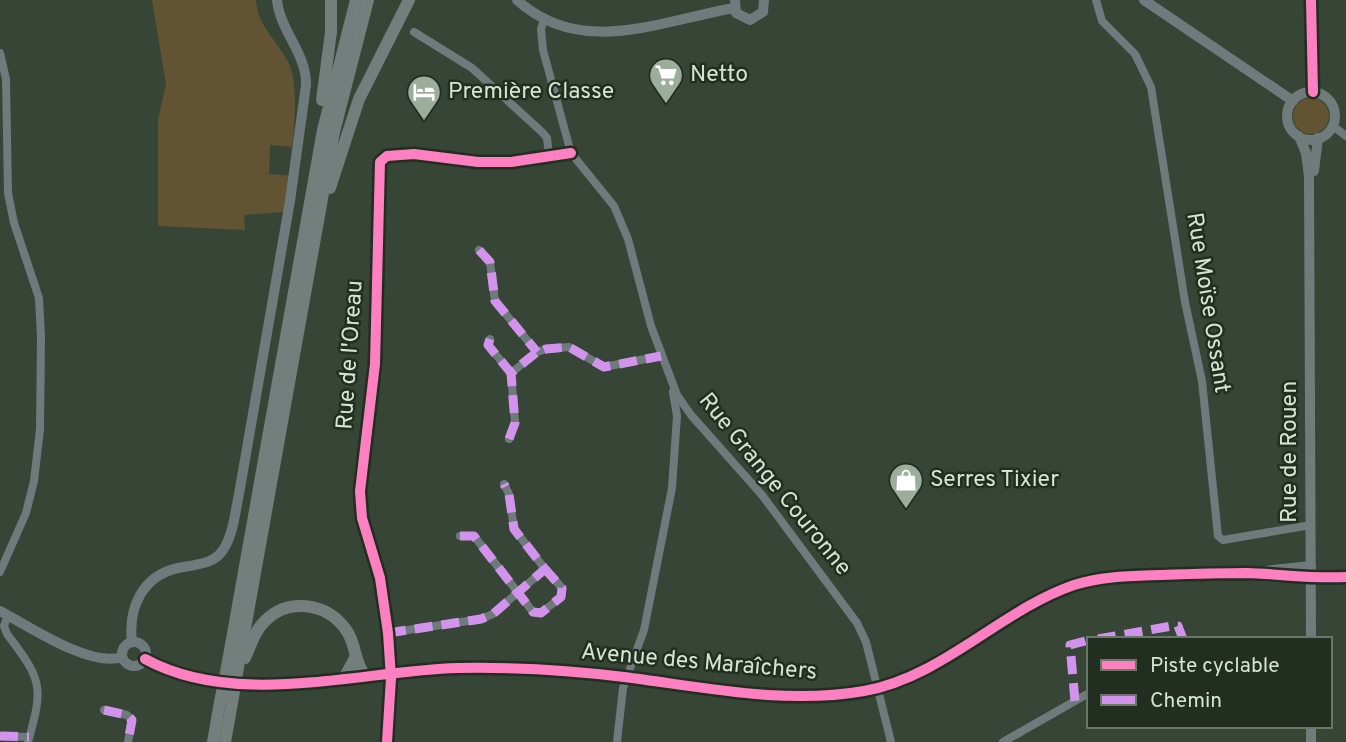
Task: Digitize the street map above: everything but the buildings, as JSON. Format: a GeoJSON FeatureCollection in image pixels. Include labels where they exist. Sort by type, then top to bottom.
{"type":"FeatureCollection","features":[{"type":"Feature","properties":{"kind":"highway"},"geometry":{"type":"LineString","coordinates":[[317,162],[331,32],[331,0]]}},
{"type":"Feature","properties":{"kind":"highway"},"geometry":{"type":"LineString","coordinates":[[236,671],[317,162],[335,74],[356,0]]}},
{"type":"Feature","properties":{"kind":"highway"},"geometry":{"type":"LineString","coordinates":[[213,742],[236,671],[341,95],[368,0]]}},
{"type":"Feature","properties":{"kind":"highway"},"geometry":{"type":"LineString","coordinates":[[318,218],[359,99],[409,0]]}},
{"type":"Feature","properties":{"kind":"highway"},"geometry":{"type":"LineString","coordinates":[[236,671],[264,621],[286,607],[298,605],[311,606],[335,618],[351,638],[355,658],[366,677]]}},
{"type":"Feature","properties":{"kind":"highway"},"geometry":{"type":"LineString","coordinates":[[343,680],[355,658]]}},
{"type":"Feature","properties":{"kind":"highway"},"geometry":{"type":"LineString","coordinates":[[225,742],[226,702]]}},
{"type":"Feature","properties":{"kind":"main road"},"geometry":{"type":"LineString","coordinates":[[1311,0],[1312,92]]}},
{"type":"Feature","properties":{"kind":"main road"},"geometry":{"type":"LineString","coordinates":[[1312,92],[1325,96],[1333,107],[1333,126],[1318,138],[1298,136],[1288,122],[1293,101],[1312,92]]}},
{"type":"Feature","properties":{"kind":"main road","name":"Rue de Rouen"},"geometry":{"type":"LineString","coordinates":[[1298,136],[1306,153],[1309,177],[1311,637]]}},
{"type":"Feature","properties":{"kind":"main road","name":"Rue de Rouen"},"geometry":{"type":"LineString","coordinates":[[1311,264],[1315,247],[1314,150],[1318,138]]}},
{"type":"Feature","properties":{"kind":"street"},"geometry":{"type":"LineString","coordinates":[[132,642],[132,614],[142,590],[168,571],[206,562],[220,554],[228,540],[239,494],[290,201],[306,85],[304,68],[282,23],[276,0]]}},
{"type":"Feature","properties":{"kind":"street"},"geometry":{"type":"LineString","coordinates":[[517,0],[544,20],[575,31],[617,32],[734,4],[744,19],[755,19],[763,12],[766,0]]}},
{"type":"Feature","properties":{"kind":"street"},"geometry":{"type":"LineString","coordinates":[[531,12],[533,0]]}},
{"type":"Feature","properties":{"kind":"street","name":"Rue Moïse Ossant"},"geometry":{"type":"LineString","coordinates":[[1096,0],[1102,21],[1135,54],[1151,87],[1185,302],[1202,381],[1218,536],[1223,540],[1311,525]]}},
{"type":"Feature","properties":{"kind":"street"},"geometry":{"type":"LineString","coordinates":[[1144,0],[1293,101]]}},
{"type":"Feature","properties":{"kind":"street","name":"Rue Grange Couronne"},"geometry":{"type":"LineString","coordinates":[[544,20],[541,29],[543,50],[571,153],[614,206],[628,239],[671,383],[685,407],[762,495],[840,598],[866,642],[891,742]]}},
{"type":"Feature","properties":{"kind":"street"},"geometry":{"type":"LineString","coordinates":[[414,32],[481,75],[547,138],[550,156]]}},
{"type":"Feature","properties":{"kind":"street"},"geometry":{"type":"LineString","coordinates":[[0,53],[6,79],[8,193],[14,223],[39,298],[41,337],[40,429],[34,481],[26,513],[0,572]]}},
{"type":"Feature","properties":{"kind":"street"},"geometry":{"type":"LineString","coordinates":[[1333,126],[1346,136]]}},
{"type":"Feature","properties":{"kind":"street","name":"Rue de l'Oreau"},"geometry":{"type":"LineString","coordinates":[[387,742],[391,674],[388,633],[382,587],[362,518],[360,491],[376,363],[380,162],[387,156],[414,154],[488,163],[571,153]]}},
{"type":"Feature","properties":{"kind":"street"},"geometry":{"type":"LineString","coordinates":[[479,250],[490,262],[495,301],[537,352]]}},
{"type":"Feature","properties":{"kind":"street"},"geometry":{"type":"LineString","coordinates":[[489,339],[488,345],[511,373],[514,423],[509,439]]}},
{"type":"Feature","properties":{"kind":"street"},"geometry":{"type":"LineString","coordinates":[[511,373],[537,352],[569,347],[604,367],[661,356]]}},
{"type":"Feature","properties":{"kind":"street"},"geometry":{"type":"LineString","coordinates":[[617,742],[626,678],[644,630],[672,488],[677,416],[671,383]]}},
{"type":"Feature","properties":{"kind":"street"},"geometry":{"type":"LineString","coordinates":[[677,416],[685,407]]}},
{"type":"Feature","properties":{"kind":"street"},"geometry":{"type":"LineString","coordinates":[[460,536],[474,536],[533,612],[541,613],[561,597],[562,588],[514,529],[509,494],[504,484]]}},
{"type":"Feature","properties":{"kind":"street","name":"Avenue des Maraîchers"},"geometry":{"type":"LineString","coordinates":[[145,659],[176,673],[222,680],[289,685],[456,668],[521,668],[783,696],[832,695],[876,688],[931,664],[1059,591],[1090,580],[1129,576],[1251,573],[1311,566]]}},
{"type":"Feature","properties":{"kind":"street"},"geometry":{"type":"LineString","coordinates":[[388,633],[481,619],[493,614],[545,569]]}},
{"type":"Feature","properties":{"kind":"street","name":"Avenue des Maraîchers"},"geometry":{"type":"LineString","coordinates":[[1251,573],[1311,578]]}},
{"type":"Feature","properties":{"kind":"street"},"geometry":{"type":"LineString","coordinates":[[1311,578],[1346,577]]}},
{"type":"Feature","properties":{"kind":"street"},"geometry":{"type":"LineString","coordinates":[[0,736],[29,739],[38,704],[38,679],[4,634],[4,613],[89,655],[105,660],[122,657]]}},
{"type":"Feature","properties":{"kind":"street"},"geometry":{"type":"LineString","coordinates":[[122,657],[125,646],[132,642]]}},
{"type":"Feature","properties":{"kind":"street"},"geometry":{"type":"LineString","coordinates":[[122,657],[127,664],[135,666],[145,659],[145,648],[132,642]]}},
{"type":"Feature","properties":{"kind":"street"},"geometry":{"type":"LineString","coordinates":[[1003,742],[1087,694]]}},
{"type":"Feature","properties":{"kind":"street"},"geometry":{"type":"LineString","coordinates":[[104,710],[127,715],[132,720],[128,742]]}},
{"type":"Feature","properties":{"kind":"shaded area"},"geometry":{"type":"Polygon","coordinates":[[[152,0],[256,0],[260,18],[285,56],[294,82],[292,147],[270,145],[269,174],[292,176],[284,212],[244,215],[245,230],[158,226],[158,120],[166,84],[152,0]]]}},
{"type":"Feature","properties":{"kind":"shaded area"},"geometry":{"type":"Polygon","coordinates":[[[1311,98],[1324,103],[1329,116],[1324,129],[1311,134],[1298,129],[1293,116],[1298,103],[1311,98]]]}},
{"type":"Feature","properties":{"kind":"marked path"},"geometry":{"type":"LineString","coordinates":[[479,250],[490,262],[495,301],[537,352]]}},
{"type":"Feature","properties":{"kind":"marked path"},"geometry":{"type":"LineString","coordinates":[[490,339],[488,345],[511,373]]}},
{"type":"Feature","properties":{"kind":"marked path"},"geometry":{"type":"LineString","coordinates":[[509,439],[515,423],[511,373],[537,352],[569,347],[604,367],[661,356]]}},
{"type":"Feature","properties":{"kind":"marked path"},"geometry":{"type":"LineString","coordinates":[[388,633],[481,619],[493,614],[545,569],[514,529],[509,494],[504,484]]}},
{"type":"Feature","properties":{"kind":"marked path"},"geometry":{"type":"LineString","coordinates":[[460,536],[474,536],[533,612],[541,613],[561,597],[562,588],[545,569]]}},
{"type":"Feature","properties":{"kind":"marked path"},"geometry":{"type":"LineString","coordinates":[[1109,637],[1172,626],[1178,626],[1182,637]]}},
{"type":"Feature","properties":{"kind":"marked path"},"geometry":{"type":"LineString","coordinates":[[1075,701],[1070,645],[1087,641]]}},
{"type":"Feature","properties":{"kind":"marked path"},"geometry":{"type":"LineString","coordinates":[[104,710],[127,715],[132,720],[128,742]]}},
{"type":"Feature","properties":{"kind":"marked path"},"geometry":{"type":"LineString","coordinates":[[0,736],[29,737]]}},
{"type":"Feature","properties":{"kind":"cycle path"},"geometry":{"type":"LineString","coordinates":[[1311,0],[1313,92]]}},
{"type":"Feature","properties":{"kind":"cycle path"},"geometry":{"type":"LineString","coordinates":[[387,742],[391,678],[388,633],[380,578],[362,518],[360,491],[375,364],[380,162],[387,156],[414,154],[478,162],[511,162],[571,153]]}},
{"type":"Feature","properties":{"kind":"cycle path"},"geometry":{"type":"LineString","coordinates":[[145,659],[181,674],[218,682],[258,685],[457,668],[499,668],[603,675],[744,693],[834,695],[864,691],[920,672],[1047,596],[1085,582],[1127,576],[1214,573],[1346,577]]}},
{"type":"Feature","properties":{"kind":"place","name":"Netto"},"geometry":{"type":"Point","coordinates":[666,105]}},
{"type":"Feature","properties":{"kind":"place","name":"Première Classe"},"geometry":{"type":"Point","coordinates":[424,122]}},
{"type":"Feature","properties":{"kind":"place","name":"Serres Tixier"},"geometry":{"type":"Point","coordinates":[906,510]}}]}
